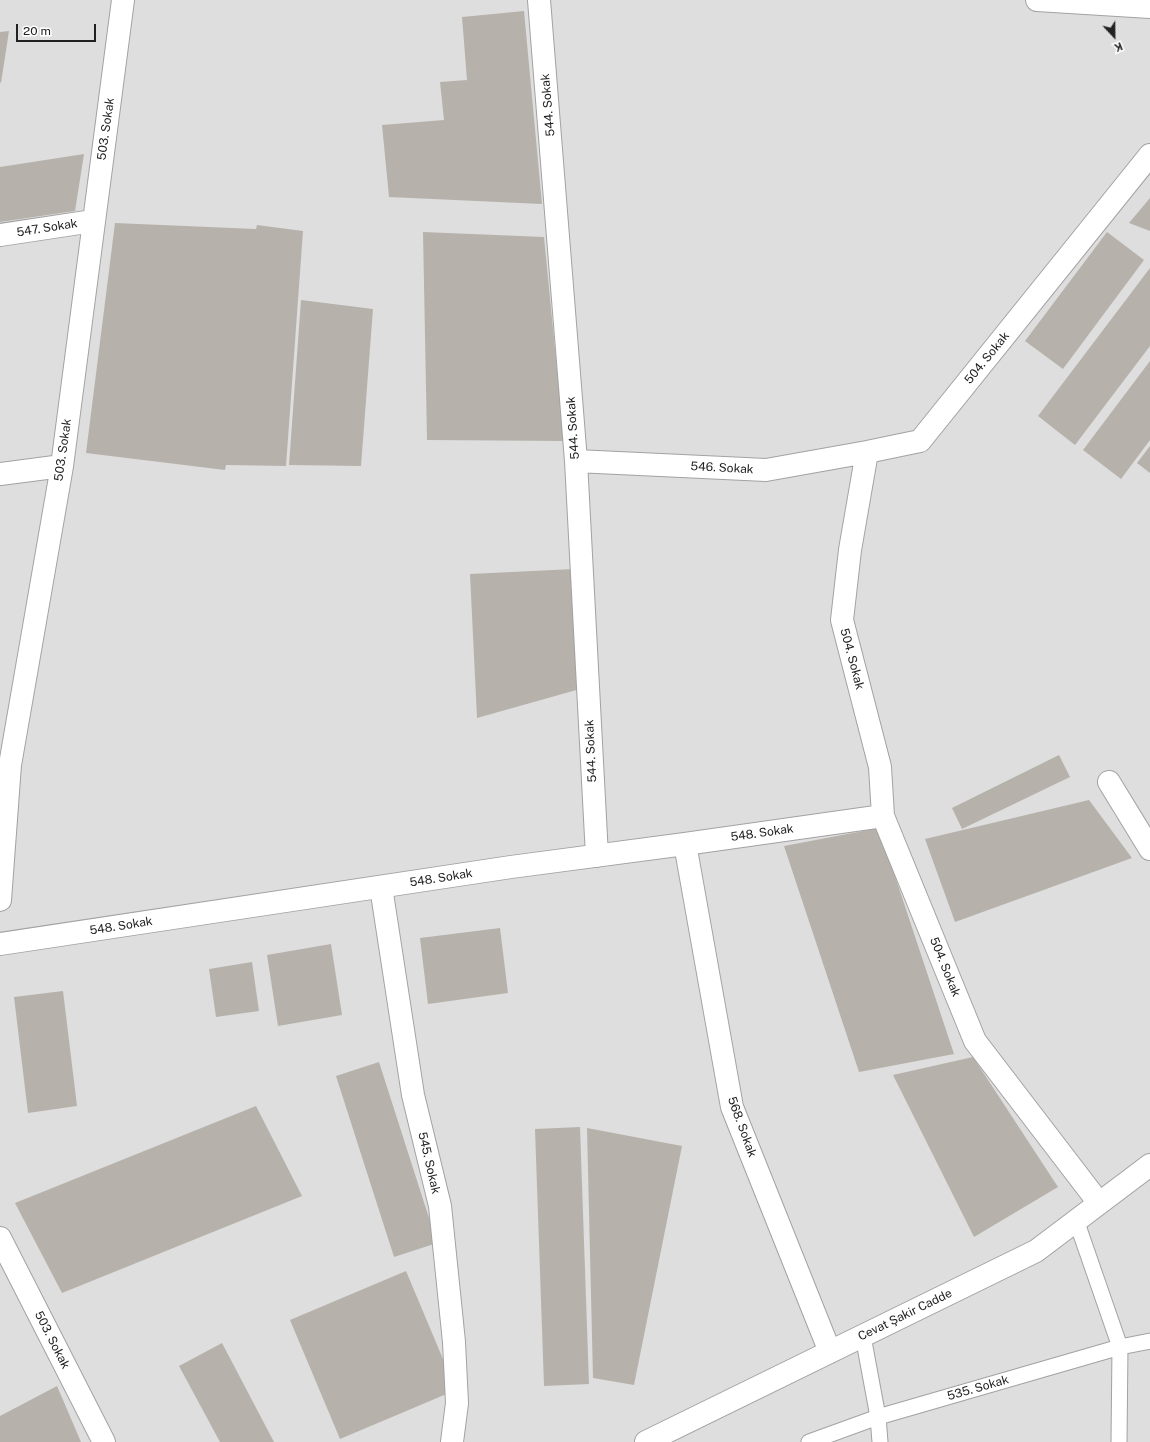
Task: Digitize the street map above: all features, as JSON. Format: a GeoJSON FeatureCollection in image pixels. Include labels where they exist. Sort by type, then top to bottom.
{"type":"FeatureCollection","features":[{"type":"Feature","properties":{"kind":"street","name":"503. Sokak"},"geometry":{"type":"LineString","coordinates":[[0,900],[10,765],[62,466],[123,0]]}},
{"type":"Feature","properties":{"kind":"street","name":"544. Sokak"},"geometry":{"type":"LineString","coordinates":[[539,0],[576,461],[597,856]]}},
{"type":"Feature","properties":{"kind":"street"},"geometry":{"type":"LineString","coordinates":[[1037,0],[1150,7]]}},
{"type":"Feature","properties":{"kind":"street","name":"504. Sokak"},"geometry":{"type":"LineString","coordinates":[[1099,1203],[975,1041],[883,816],[880,767],[842,620],[850,550],[867,452],[920,441],[1150,155]]}},
{"type":"Feature","properties":{"kind":"street","name":"547. Sokak"},"geometry":{"type":"LineString","coordinates":[[0,235],[93,221]]}},
{"type":"Feature","properties":{"kind":"street","name":"546. Sokak"},"geometry":{"type":"LineString","coordinates":[[576,461],[766,470],[867,452]]}},
{"type":"Feature","properties":{"kind":"street"},"geometry":{"type":"LineString","coordinates":[[0,474],[62,466]]}},
{"type":"Feature","properties":{"kind":"street"},"geometry":{"type":"LineString","coordinates":[[1110,782],[1150,849]]}},
{"type":"Feature","properties":{"kind":"street","name":"548. Sokak"},"geometry":{"type":"LineString","coordinates":[[0,944],[511,867],[883,816]]}},
{"type":"Feature","properties":{"kind":"street","name":"568. Sokak"},"geometry":{"type":"LineString","coordinates":[[685,844],[732,1107],[830,1352]]}},
{"type":"Feature","properties":{"kind":"street","name":"545. Sokak"},"geometry":{"type":"LineString","coordinates":[[381,887],[413,1095],[440,1206],[454,1342],[457,1403],[452,1442]]}},
{"type":"Feature","properties":{"kind":"street","name":"Cevat Şakir Cadde"},"geometry":{"type":"LineString","coordinates":[[646,1442],[1036,1251],[1150,1165]]}},
{"type":"Feature","properties":{"kind":"street","name":"503. Sokak"},"geometry":{"type":"LineString","coordinates":[[0,1238],[104,1442]]}},
{"type":"Feature","properties":{"kind":"lane"},"geometry":{"type":"LineString","coordinates":[[1076,1220],[1120,1347],[1119,1442]]}},
{"type":"Feature","properties":{"kind":"lane"},"geometry":{"type":"LineString","coordinates":[[863,1336],[878,1418],[880,1442]]}},
{"type":"Feature","properties":{"kind":"lane","name":"535. Sokak"},"geometry":{"type":"LineString","coordinates":[[809,1442],[878,1418],[1120,1347],[1150,1341]]}},
{"type":"Feature","properties":{"kind":"shaded area"},"geometry":{"type":"Polygon","coordinates":[[[0,0],[1150,0],[1150,1442],[0,1442],[0,0]]]}},
{"type":"Feature","properties":{"kind":"building"},"geometry":{"type":"Polygon","coordinates":[[[524,11],[542,204],[389,197],[382,125],[444,120],[440,82],[467,80],[462,17],[524,11]]]}},
{"type":"Feature","properties":{"kind":"building"},"geometry":{"type":"Polygon","coordinates":[[[9,31],[1,83],[0,32],[9,31]]]}},
{"type":"Feature","properties":{"kind":"building"},"geometry":{"type":"Polygon","coordinates":[[[84,154],[75,211],[0,222],[0,167],[84,154]]]}},
{"type":"Feature","properties":{"kind":"building"},"geometry":{"type":"Polygon","coordinates":[[[1150,198],[1150,231],[1129,223],[1150,198]]]}},
{"type":"Feature","properties":{"kind":"building"},"geometry":{"type":"Polygon","coordinates":[[[115,223],[256,229],[257,225],[303,231],[286,466],[226,465],[225,470],[86,453],[115,223]]]}},
{"type":"Feature","properties":{"kind":"building"},"geometry":{"type":"Polygon","coordinates":[[[423,232],[544,237],[564,441],[427,440],[423,232]]]}},
{"type":"Feature","properties":{"kind":"building"},"geometry":{"type":"Polygon","coordinates":[[[1107,232],[1144,260],[1063,369],[1025,341],[1107,232]]]}},
{"type":"Feature","properties":{"kind":"building"},"geometry":{"type":"Polygon","coordinates":[[[1150,268],[1150,346],[1075,445],[1038,416],[1150,268]]]}},
{"type":"Feature","properties":{"kind":"building"},"geometry":{"type":"Polygon","coordinates":[[[301,300],[373,309],[361,466],[289,465],[301,300]]]}},
{"type":"Feature","properties":{"kind":"building"},"geometry":{"type":"Polygon","coordinates":[[[1150,361],[1150,440],[1121,479],[1083,450],[1150,361]]]}},
{"type":"Feature","properties":{"kind":"building"},"geometry":{"type":"Polygon","coordinates":[[[1150,446],[1150,473],[1137,463],[1150,446]]]}},
{"type":"Feature","properties":{"kind":"building"},"geometry":{"type":"Polygon","coordinates":[[[574,569],[580,689],[477,718],[470,574],[574,569]]]}},
{"type":"Feature","properties":{"kind":"building"},"geometry":{"type":"Polygon","coordinates":[[[1059,755],[1070,777],[962,829],[952,808],[1059,755]]]}},
{"type":"Feature","properties":{"kind":"building"},"geometry":{"type":"Polygon","coordinates":[[[1089,800],[1132,858],[955,922],[925,839],[1089,800]]]}},
{"type":"Feature","properties":{"kind":"building"},"geometry":{"type":"Polygon","coordinates":[[[879,828],[954,1054],[859,1072],[784,846],[879,828]]]}},
{"type":"Feature","properties":{"kind":"building"},"geometry":{"type":"Polygon","coordinates":[[[500,928],[508,993],[428,1004],[420,938],[500,928]]]}},
{"type":"Feature","properties":{"kind":"building"},"geometry":{"type":"Polygon","coordinates":[[[331,944],[342,1015],[278,1026],[267,955],[331,944]]]}},
{"type":"Feature","properties":{"kind":"building"},"geometry":{"type":"Polygon","coordinates":[[[252,962],[259,1011],[216,1017],[209,969],[252,962]]]}},
{"type":"Feature","properties":{"kind":"building"},"geometry":{"type":"Polygon","coordinates":[[[63,991],[77,1106],[28,1113],[14,997],[63,991]]]}},
{"type":"Feature","properties":{"kind":"building"},"geometry":{"type":"Polygon","coordinates":[[[973,1057],[1058,1187],[974,1237],[893,1075],[973,1057]]]}},
{"type":"Feature","properties":{"kind":"building"},"geometry":{"type":"Polygon","coordinates":[[[379,1062],[437,1243],[394,1257],[336,1076],[379,1062]]]}},
{"type":"Feature","properties":{"kind":"building"},"geometry":{"type":"Polygon","coordinates":[[[256,1106],[302,1196],[62,1293],[15,1203],[256,1106]]]}},
{"type":"Feature","properties":{"kind":"building"},"geometry":{"type":"Polygon","coordinates":[[[580,1127],[589,1384],[544,1386],[535,1129],[580,1127]]]}},
{"type":"Feature","properties":{"kind":"building"},"geometry":{"type":"Polygon","coordinates":[[[587,1128],[682,1146],[634,1385],[593,1378],[587,1128]]]}},
{"type":"Feature","properties":{"kind":"building"},"geometry":{"type":"Polygon","coordinates":[[[406,1271],[456,1390],[340,1439],[290,1320],[406,1271]]]}},
{"type":"Feature","properties":{"kind":"building"},"geometry":{"type":"Polygon","coordinates":[[[222,1343],[274,1442],[220,1442],[179,1366],[222,1343]]]}},
{"type":"Feature","properties":{"kind":"building"},"geometry":{"type":"Polygon","coordinates":[[[57,1386],[81,1442],[0,1442],[0,1416],[57,1386]]]}}]}
